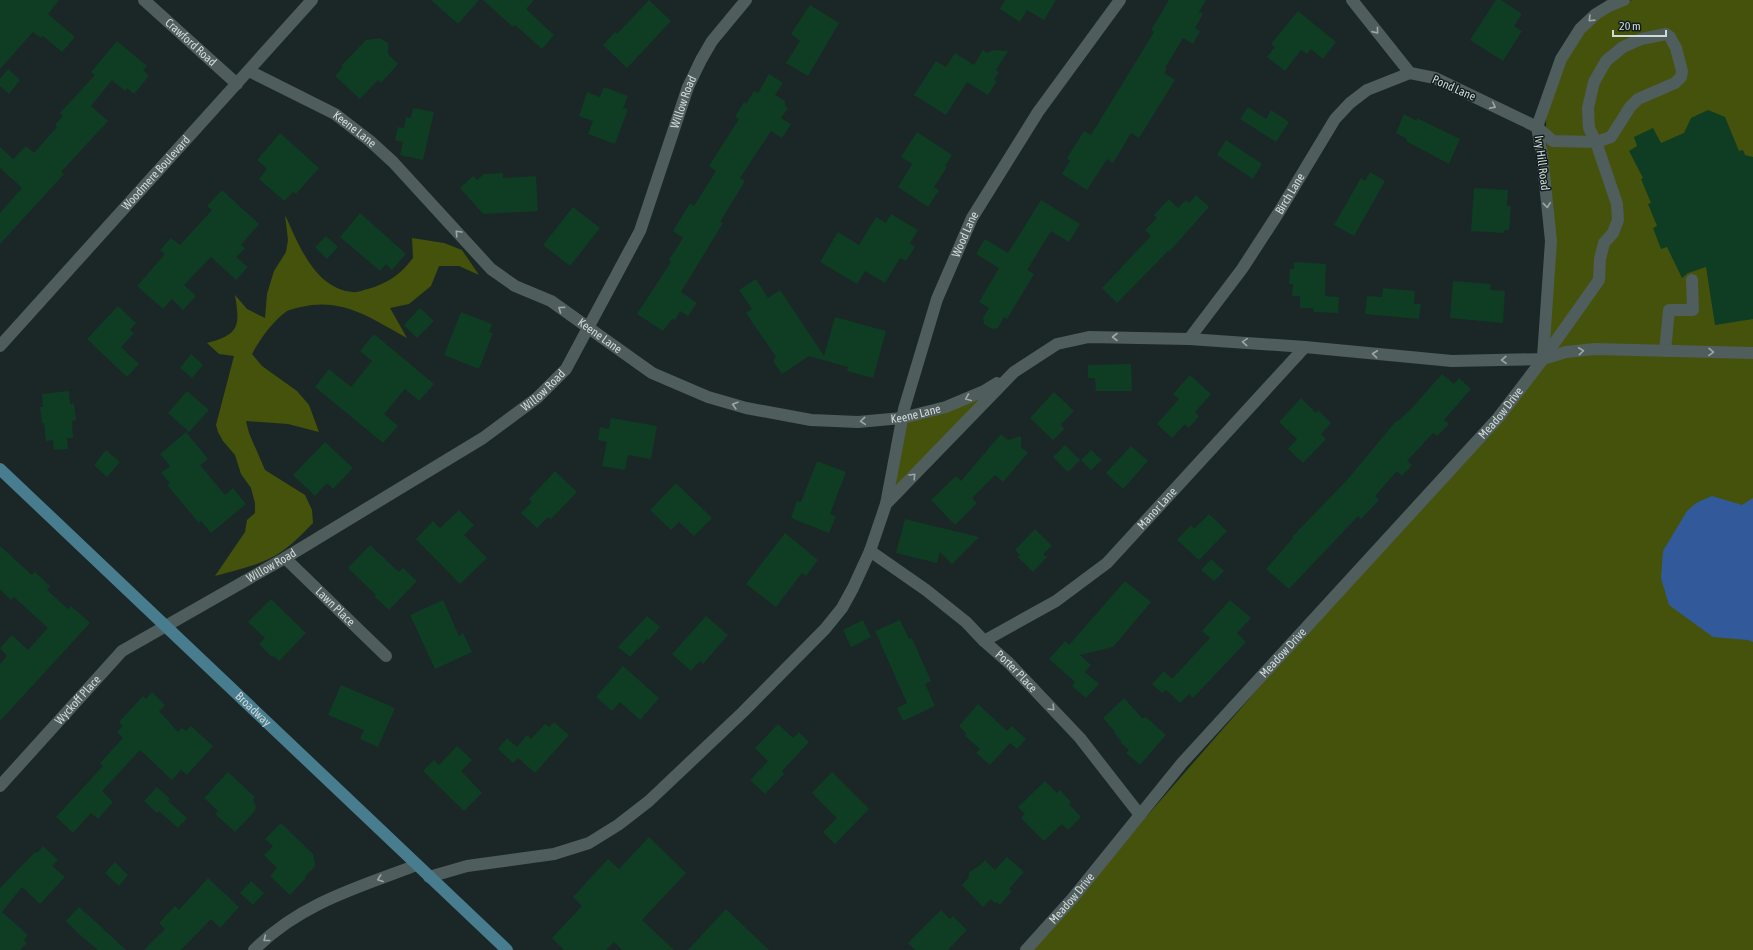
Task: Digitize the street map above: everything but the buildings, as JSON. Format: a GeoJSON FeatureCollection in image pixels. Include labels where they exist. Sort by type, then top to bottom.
{"type":"FeatureCollection","features":[{"type":"Feature","properties":{"kind":"main road","name":"Broadway"},"geometry":{"type":"LineString","coordinates":[[0,469],[507,950]]}},
{"type":"Feature","properties":{"kind":"street","name":"Crawford Road"},"geometry":{"type":"LineString","coordinates":[[144,0],[237,84]]}},
{"type":"Feature","properties":{"kind":"street","name":"Woodmere Boulevard"},"geometry":{"type":"LineString","coordinates":[[0,346],[312,0]]}},
{"type":"Feature","properties":{"kind":"street","name":"Willow Road"},"geometry":{"type":"LineString","coordinates":[[166,626],[285,558],[483,438],[537,398],[566,369],[640,231],[694,73],[712,41],[746,0]]}},
{"type":"Feature","properties":{"kind":"street","name":"Wood Lane"},"geometry":{"type":"LineString","coordinates":[[429,877],[467,866],[554,854],[589,843],[618,825],[649,801],[738,718],[825,629],[842,608],[870,551],[886,504],[902,418],[937,299],[972,218],[1038,112],[1120,0]]}},
{"type":"Feature","properties":{"kind":"street"},"geometry":{"type":"LineString","coordinates":[[1352,0],[1410,73]]}},
{"type":"Feature","properties":{"kind":"street","name":"Ivy Hill Road"},"geometry":{"type":"LineString","coordinates":[[1543,359],[1551,241],[1542,156],[1537,127],[1561,59],[1580,30],[1596,14],[1609,6],[1624,0]]}},
{"type":"Feature","properties":{"kind":"street","name":"Meadow Drive"},"geometry":{"type":"LineString","coordinates":[[1026,950],[1072,899],[1182,763],[1498,418],[1600,280],[1600,259],[1604,244],[1613,233],[1618,220],[1617,204],[1596,142],[1589,128],[1588,108],[1594,82],[1606,61],[1623,46],[1640,40],[1666,34],[1670,37],[1676,48],[1682,71],[1681,77],[1675,83],[1638,99],[1630,107],[1610,137],[1596,142]]}},
{"type":"Feature","properties":{"kind":"street","name":"Keene Lane"},"geometry":{"type":"LineString","coordinates":[[249,71],[335,114],[370,141],[393,162],[491,269],[515,286],[551,301],[588,329],[652,373],[708,397],[746,408],[811,420],[828,422],[858,422],[902,418],[946,407],[984,391],[1014,372]]}},
{"type":"Feature","properties":{"kind":"street","name":"Pond Lane"},"geometry":{"type":"LineString","coordinates":[[1410,73],[1435,78],[1537,127],[1553,141],[1596,142]]}},
{"type":"Feature","properties":{"kind":"street","name":"Birch Lane"},"geometry":{"type":"LineString","coordinates":[[1189,339],[1242,269],[1279,212],[1335,119],[1350,103],[1367,90],[1410,73]]}},
{"type":"Feature","properties":{"kind":"street"},"geometry":{"type":"LineString","coordinates":[[1665,351],[1669,310],[1694,310],[1692,280]]}},
{"type":"Feature","properties":{"kind":"street"},"geometry":{"type":"LineString","coordinates":[[886,504],[1014,372],[1057,344],[1089,337],[1189,339],[1305,347],[1452,361],[1543,359],[1566,352],[1595,349],[1753,353]]}},
{"type":"Feature","properties":{"kind":"street","name":"Manor Lane"},"geometry":{"type":"LineString","coordinates":[[984,641],[1056,602],[1107,563],[1305,347]]}},
{"type":"Feature","properties":{"kind":"street","name":"Porter Place"},"geometry":{"type":"LineString","coordinates":[[870,551],[926,590],[966,622],[984,641],[1009,663],[1080,738],[1140,815]]}},
{"type":"Feature","properties":{"kind":"street","name":"Lawn Place"},"geometry":{"type":"LineString","coordinates":[[285,558],[386,656]]}},
{"type":"Feature","properties":{"kind":"street","name":"Wyckoff Place"},"geometry":{"type":"LineString","coordinates":[[0,786],[122,651],[166,626]]}},
{"type":"Feature","properties":{"kind":"street"},"geometry":{"type":"LineString","coordinates":[[254,950],[289,921],[328,898],[417,866]]}},
{"type":"Feature","properties":{"kind":"green space"},"geometry":{"type":"Polygon","coordinates":[[[1632,0],[1753,0],[1753,950],[1030,950],[1523,385],[1543,359],[1547,203],[1546,117],[1561,59],[1596,14],[1632,0]]]}},
{"type":"Feature","properties":{"kind":"green space"},"geometry":{"type":"Polygon","coordinates":[[[285,215],[310,264],[328,283],[340,289],[358,292],[382,284],[393,278],[413,258],[412,238],[444,243],[462,250],[479,275],[459,266],[439,266],[431,286],[409,304],[390,308],[407,338],[369,317],[344,307],[330,305],[301,307],[287,311],[272,325],[252,354],[262,366],[297,391],[309,405],[319,432],[288,424],[246,421],[249,433],[265,470],[305,495],[312,510],[313,523],[290,546],[274,557],[249,567],[215,576],[245,532],[247,520],[255,513],[255,503],[251,488],[241,474],[235,455],[223,441],[216,425],[234,356],[219,354],[207,343],[226,336],[232,332],[235,327],[237,314],[235,295],[247,309],[265,318],[267,294],[274,271],[286,252],[288,240],[285,215]]]}},
{"type":"Feature","properties":{"kind":"green space"},"geometry":{"type":"Polygon","coordinates":[[[984,397],[891,494],[905,422],[984,397]]]}},
{"type":"Feature","properties":{"kind":"water"},"geometry":{"type":"Polygon","coordinates":[[[1712,496],[1742,505],[1753,498],[1753,642],[1748,640],[1713,637],[1669,605],[1661,578],[1663,551],[1687,511],[1696,503],[1712,496]]]}}]}
